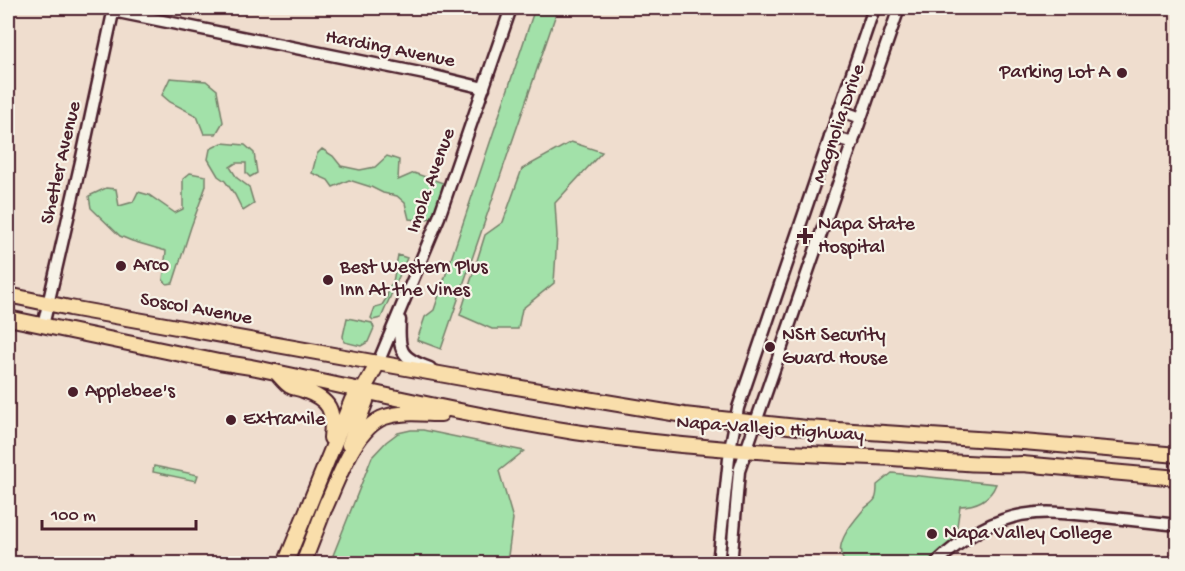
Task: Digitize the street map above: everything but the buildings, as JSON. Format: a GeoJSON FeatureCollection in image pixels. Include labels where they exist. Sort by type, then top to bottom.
{"type":"FeatureCollection","features":[{"type":"Feature","properties":{"kind":"main road","name":"Soscol Avenue"},"geometry":{"type":"LineString","coordinates":[[8,295],[378,363]]}},
{"type":"Feature","properties":{"kind":"main road"},"geometry":{"type":"LineString","coordinates":[[8,318],[363,390]]}},
{"type":"Feature","properties":{"kind":"main road"},"geometry":{"type":"LineString","coordinates":[[285,564],[352,400],[363,390],[378,363]]}},
{"type":"Feature","properties":{"kind":"main road","name":"Napa-Vallejo Highway"},"geometry":{"type":"LineString","coordinates":[[378,363],[684,415],[807,428],[1178,455]]}},
{"type":"Feature","properties":{"kind":"main road"},"geometry":{"type":"LineString","coordinates":[[276,372],[289,386],[312,394],[331,409],[332,432],[326,463]]}},
{"type":"Feature","properties":{"kind":"main road"},"geometry":{"type":"LineString","coordinates":[[303,564],[366,401],[363,390]]}},
{"type":"Feature","properties":{"kind":"main road","name":"Napa-Vallejo Highway"},"geometry":{"type":"LineString","coordinates":[[363,390],[486,417],[576,432],[746,451],[955,463],[1022,464],[1178,478]]}},
{"type":"Feature","properties":{"kind":"main road"},"geometry":{"type":"LineString","coordinates":[[325,508],[354,447],[367,428],[375,421],[389,416],[412,413],[486,417]]}},
{"type":"Feature","properties":{"kind":"street","name":"Imola Avenue"},"geometry":{"type":"LineString","coordinates":[[378,363],[439,217],[511,8]]}},
{"type":"Feature","properties":{"kind":"street","name":"Magnolia Drive"},"geometry":{"type":"LineString","coordinates":[[718,564],[730,449],[738,408],[874,8]]}},
{"type":"Feature","properties":{"kind":"street","name":"Magnolia Drive"},"geometry":{"type":"LineString","coordinates":[[730,564],[739,471],[899,8]]}},
{"type":"Feature","properties":{"kind":"street","name":"Harding Avenue"},"geometry":{"type":"LineString","coordinates":[[113,9],[484,88]]}},
{"type":"Feature","properties":{"kind":"street","name":"Shetler Avenue"},"geometry":{"type":"LineString","coordinates":[[43,326],[113,9]]}},
{"type":"Feature","properties":{"kind":"street"},"geometry":{"type":"LineString","coordinates":[[839,111],[861,118]]}},
{"type":"Feature","properties":{"kind":"street"},"geometry":{"type":"LineString","coordinates":[[830,136],[853,143]]}},
{"type":"Feature","properties":{"kind":"street"},"geometry":{"type":"LineString","coordinates":[[401,308],[399,343],[405,355],[418,364],[462,378]]}},
{"type":"Feature","properties":{"kind":"street"},"geometry":{"type":"LineString","coordinates":[[754,359],[775,367]]}},
{"type":"Feature","properties":{"kind":"street"},"geometry":{"type":"LineString","coordinates":[[935,564],[973,533],[997,521],[1028,514],[1066,513],[1178,525]]}},
{"type":"Feature","properties":{"kind":"green space"},"geometry":{"type":"Polygon","coordinates":[[[535,8],[557,11],[441,349],[417,340],[425,317],[434,310],[535,8]]]}},
{"type":"Feature","properties":{"kind":"green space"},"geometry":{"type":"Polygon","coordinates":[[[170,78],[206,81],[217,90],[223,122],[216,134],[204,134],[197,116],[170,102],[162,95],[170,78]]]}},
{"type":"Feature","properties":{"kind":"green space"},"geometry":{"type":"Polygon","coordinates":[[[571,142],[602,152],[555,203],[557,236],[554,283],[522,309],[518,329],[492,329],[460,315],[485,235],[503,222],[522,169],[571,142]]]}},
{"type":"Feature","properties":{"kind":"green space"},"geometry":{"type":"Polygon","coordinates":[[[222,143],[245,145],[254,153],[257,173],[250,177],[246,173],[246,163],[236,163],[230,167],[237,178],[249,187],[254,204],[243,211],[235,195],[225,181],[218,176],[208,159],[210,149],[222,143]]]}},
{"type":"Feature","properties":{"kind":"green space"},"geometry":{"type":"Polygon","coordinates":[[[322,149],[333,156],[341,166],[360,170],[375,167],[387,156],[399,160],[398,180],[414,173],[443,183],[440,202],[431,218],[409,219],[405,203],[397,196],[349,180],[333,187],[328,180],[312,173],[317,154],[322,149]]]}},
{"type":"Feature","properties":{"kind":"green space"},"geometry":{"type":"Polygon","coordinates":[[[190,173],[206,176],[206,186],[173,283],[167,284],[163,280],[166,251],[120,236],[91,208],[89,196],[106,188],[116,189],[119,206],[133,202],[138,192],[149,195],[175,213],[183,209],[183,179],[190,173]]]}},
{"type":"Feature","properties":{"kind":"green space"},"geometry":{"type":"Polygon","coordinates":[[[398,255],[407,258],[381,318],[373,320],[371,318],[375,307],[382,305],[393,282],[398,255]]]}},
{"type":"Feature","properties":{"kind":"green space"},"geometry":{"type":"Polygon","coordinates":[[[347,318],[372,323],[374,328],[368,342],[361,346],[344,342],[347,318]]]}},
{"type":"Feature","properties":{"kind":"green space"},"geometry":{"type":"Polygon","coordinates":[[[423,430],[524,451],[499,471],[513,519],[507,563],[330,563],[372,457],[398,433],[423,430]]]}},
{"type":"Feature","properties":{"kind":"green space"},"geometry":{"type":"Polygon","coordinates":[[[154,466],[198,475],[196,481],[153,472],[154,466]]]}},
{"type":"Feature","properties":{"kind":"green space"},"geometry":{"type":"Polygon","coordinates":[[[892,473],[996,484],[986,498],[971,505],[960,506],[954,547],[935,563],[846,563],[841,550],[845,535],[859,514],[876,498],[877,485],[892,473]]]}},
{"type":"Feature","properties":{"kind":"place","name":"Parking Lot A"},"geometry":{"type":"Point","coordinates":[1122,73]}},
{"type":"Feature","properties":{"kind":"place","name":"Napa State Hospital"},"geometry":{"type":"Point","coordinates":[805,236]}},
{"type":"Feature","properties":{"kind":"place","name":"Arco"},"geometry":{"type":"Point","coordinates":[121,266]}},
{"type":"Feature","properties":{"kind":"place","name":"Best Western Plus Inn At the Vines"},"geometry":{"type":"Point","coordinates":[328,280]}},
{"type":"Feature","properties":{"kind":"place","name":"NSH Security Guard House"},"geometry":{"type":"Point","coordinates":[770,347]}},
{"type":"Feature","properties":{"kind":"place","name":"Applebee's"},"geometry":{"type":"Point","coordinates":[73,392]}},
{"type":"Feature","properties":{"kind":"place","name":"ExtraMile"},"geometry":{"type":"Point","coordinates":[231,420]}},
{"type":"Feature","properties":{"kind":"place","name":"Napa Valley College"},"geometry":{"type":"Point","coordinates":[932,534]}}]}
